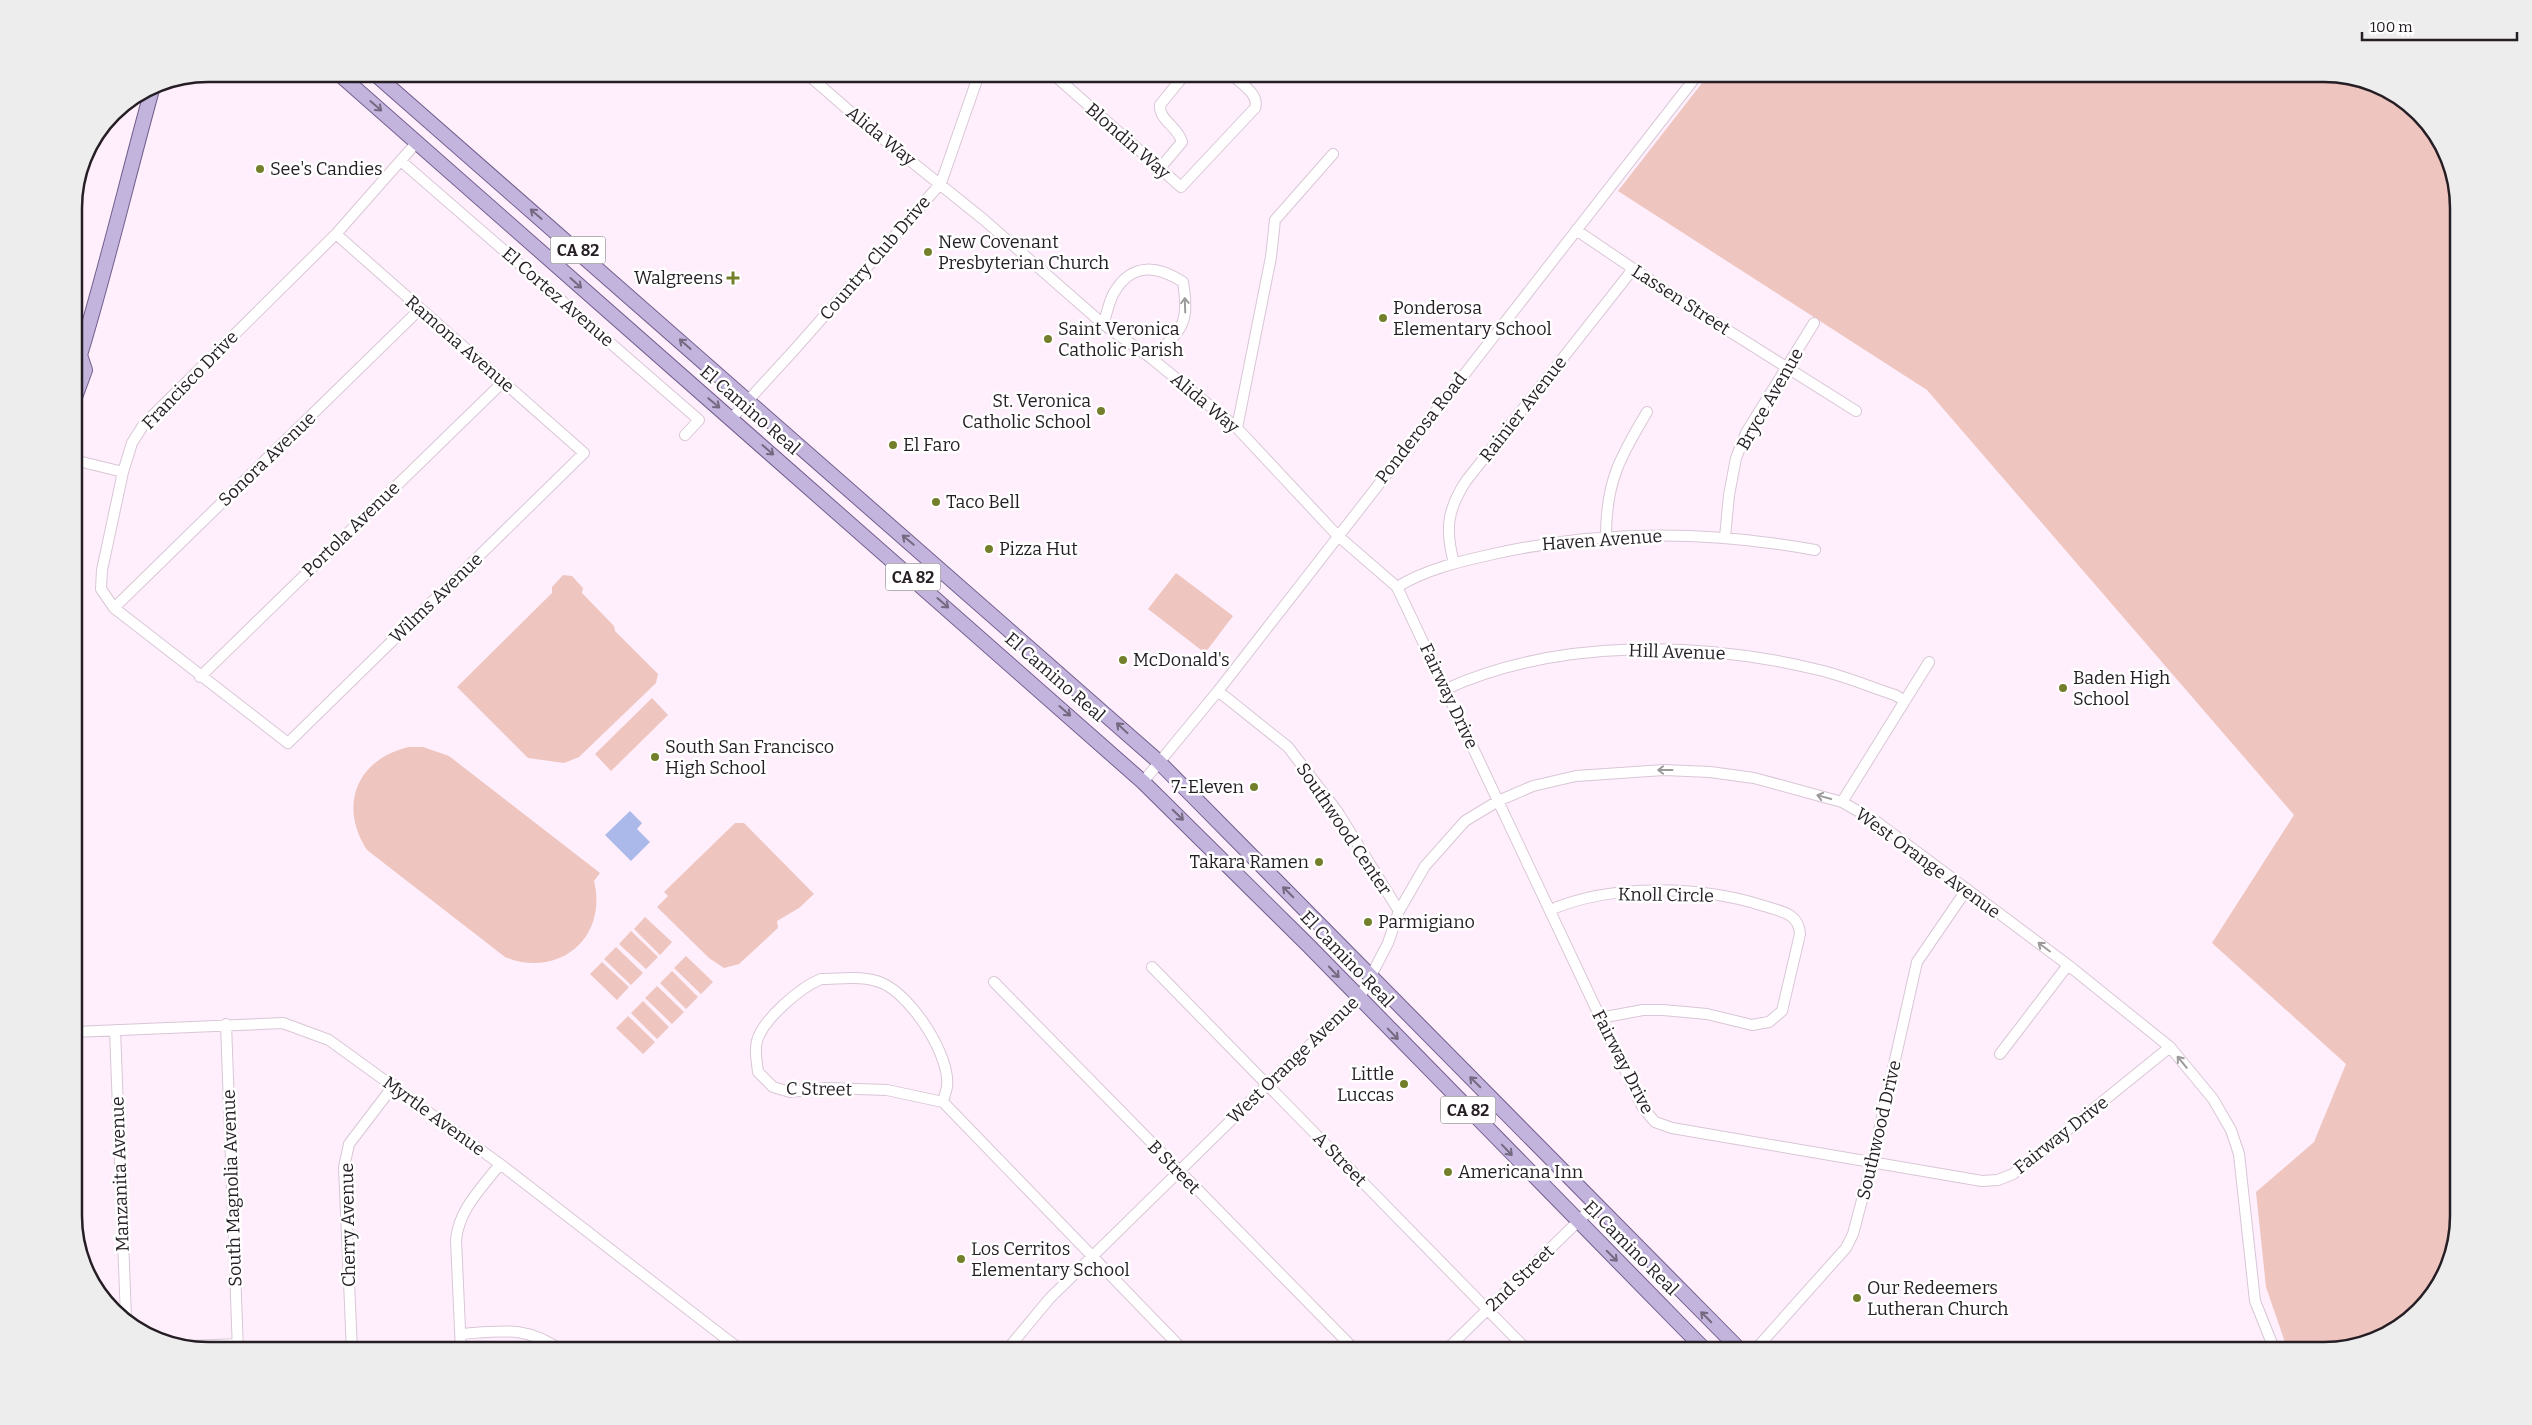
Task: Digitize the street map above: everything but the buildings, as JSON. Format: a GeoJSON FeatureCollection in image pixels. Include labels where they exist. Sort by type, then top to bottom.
{"type":"FeatureCollection","features":[{"type":"Feature","properties":{"kind":"main road","name":"El Camino Real"},"geometry":{"type":"LineString","coordinates":[[349,83],[624,326],[732,418],[1143,782],[1308,945],[1697,1342]]}},
{"type":"Feature","properties":{"kind":"main road","name":"El Camino Real"},"geometry":{"type":"LineString","coordinates":[[385,83],[1158,761],[1732,1342]]}},
{"type":"Feature","properties":{"kind":"main road"},"geometry":{"type":"LineString","coordinates":[[83,340],[96,304],[127,177],[150,97]]}},
{"type":"Feature","properties":{"kind":"street","name":"Alida Way"},"geometry":{"type":"LineString","coordinates":[[818,83],[862,121],[941,183],[1103,324],[1151,358],[1237,428],[1338,535]]}},
{"type":"Feature","properties":{"kind":"street","name":"Country Club Drive"},"geometry":{"type":"LineString","coordinates":[[732,418],[941,183],[976,83]]}},
{"type":"Feature","properties":{"kind":"street","name":"Blondin Way"},"geometry":{"type":"LineString","coordinates":[[1063,83],[1181,188],[1255,108],[1254,95],[1241,83]]}},
{"type":"Feature","properties":{"kind":"street"},"geometry":{"type":"LineString","coordinates":[[1160,168],[1182,142],[1179,132],[1162,116],[1160,104],[1177,83]]}},
{"type":"Feature","properties":{"kind":"street","name":"Ponderosa Road"},"geometry":{"type":"LineString","coordinates":[[1143,782],[1158,761],[1218,691],[1691,83]]}},
{"type":"Feature","properties":{"kind":"street","name":"Francisco Drive"},"geometry":{"type":"LineString","coordinates":[[288,743],[200,677],[114,608],[101,589],[102,570],[123,472],[132,443],[144,424],[336,234],[417,142]]}},
{"type":"Feature","properties":{"kind":"street"},"geometry":{"type":"LineString","coordinates":[[1237,428],[1272,257],[1275,220],[1333,154]]}},
{"type":"Feature","properties":{"kind":"street","name":"El Cortez Avenue"},"geometry":{"type":"LineString","coordinates":[[401,161],[699,420],[685,436]]}},
{"type":"Feature","properties":{"kind":"street","name":"Lassen Street"},"geometry":{"type":"LineString","coordinates":[[1576,230],[1786,368],[1856,411]]}},
{"type":"Feature","properties":{"kind":"street","name":"Ramona Avenue"},"geometry":{"type":"LineString","coordinates":[[336,234],[584,453]]}},
{"type":"Feature","properties":{"kind":"street"},"geometry":{"type":"LineString","coordinates":[[1103,324],[1115,291],[1128,277],[1149,268],[1168,273],[1183,282],[1187,308],[1181,329],[1151,358]]}},
{"type":"Feature","properties":{"kind":"street","name":"Rainier Avenue"},"geometry":{"type":"LineString","coordinates":[[1454,563],[1448,534],[1449,517],[1455,498],[1466,481],[1633,269]]}},
{"type":"Feature","properties":{"kind":"street","name":"Sonora Avenue"},"geometry":{"type":"LineString","coordinates":[[114,608],[420,309]]}},
{"type":"Feature","properties":{"kind":"street","name":"Bryce Avenue"},"geometry":{"type":"LineString","coordinates":[[1725,537],[1728,495],[1736,458],[1746,433],[1814,323]]}},
{"type":"Feature","properties":{"kind":"street","name":"Portola Avenue"},"geometry":{"type":"LineString","coordinates":[[200,677],[503,382]]}},
{"type":"Feature","properties":{"kind":"street"},"geometry":{"type":"LineString","coordinates":[[1606,536],[1606,511],[1610,484],[1621,456],[1648,412]]}},
{"type":"Feature","properties":{"kind":"street","name":"Wilms Avenue"},"geometry":{"type":"LineString","coordinates":[[288,743],[584,453]]}},
{"type":"Feature","properties":{"kind":"street"},"geometry":{"type":"LineString","coordinates":[[83,462],[123,472]]}},
{"type":"Feature","properties":{"kind":"street","name":"Haven Avenue"},"geometry":{"type":"LineString","coordinates":[[1396,587],[1416,576],[1454,563],[1531,545],[1606,536],[1664,534],[1725,537],[1770,542],[1814,550]]}},
{"type":"Feature","properties":{"kind":"street","name":"Fairway Drive"},"geometry":{"type":"LineString","coordinates":[[1338,535],[1396,587],[1643,1108],[1655,1122],[1672,1128],[1982,1182],[1998,1180],[2013,1174],[2170,1047]]}},
{"type":"Feature","properties":{"kind":"street","name":"Hill Avenue"},"geometry":{"type":"LineString","coordinates":[[1446,689],[1476,676],[1527,663],[1628,650],[1728,653],[1774,660],[1821,670],[1895,695],[1905,701]]}},
{"type":"Feature","properties":{"kind":"street"},"geometry":{"type":"LineString","coordinates":[[1842,802],[1929,662]]}},
{"type":"Feature","properties":{"kind":"street","name":"Southwood Center"},"geometry":{"type":"LineString","coordinates":[[1218,691],[1288,747],[1337,811],[1399,911]]}},
{"type":"Feature","properties":{"kind":"street","name":"West Orange Avenue"},"geometry":{"type":"LineString","coordinates":[[1013,1342],[1050,1298],[1178,1171],[1359,999],[1372,977],[1399,911],[1425,866],[1464,821],[1498,801],[1533,786],[1576,776],[1664,770],[1710,772],[1754,778],[1842,802],[1878,822],[2068,966],[2170,1047],[2223,1113],[2239,1154],[2255,1300],[2271,1342]]}},
{"type":"Feature","properties":{"kind":"street","name":"Southwood Drive"},"geometry":{"type":"LineString","coordinates":[[1762,1342],[1846,1248],[1853,1234],[1872,1162],[1917,962],[1967,889]]}},
{"type":"Feature","properties":{"kind":"street","name":"Knoll Circle"},"geometry":{"type":"LineString","coordinates":[[1550,910],[1577,900],[1610,894],[1675,891],[1717,895],[1753,903],[1788,914],[1798,922],[1800,934],[1782,1011],[1769,1022],[1752,1025],[1707,1014],[1663,1010],[1643,1010],[1600,1018]]}},
{"type":"Feature","properties":{"kind":"street"},"geometry":{"type":"LineString","coordinates":[[2000,1054],[2068,966]]}},
{"type":"Feature","properties":{"kind":"street","name":"A Street"},"geometry":{"type":"LineString","coordinates":[[1152,967],[1519,1342]]}},
{"type":"Feature","properties":{"kind":"street","name":"C Street"},"geometry":{"type":"LineString","coordinates":[[821,979],[867,979],[882,983],[895,990],[917,1010],[939,1052],[943,1060],[947,1086],[943,1102],[887,1090],[827,1088],[790,1092],[773,1087],[758,1072],[756,1041],[764,1025],[806,984],[821,979]]}},
{"type":"Feature","properties":{"kind":"street","name":"B Street"},"geometry":{"type":"LineString","coordinates":[[994,982],[1347,1342]]}},
{"type":"Feature","properties":{"kind":"street","name":"Myrtle Avenue"},"geometry":{"type":"LineString","coordinates":[[83,1032],[283,1023],[330,1040],[500,1164],[730,1342]]}},
{"type":"Feature","properties":{"kind":"street","name":"South Magnolia Avenue"},"geometry":{"type":"LineString","coordinates":[[226,1024],[238,1342]]}},
{"type":"Feature","properties":{"kind":"street","name":"Manzanita Avenue"},"geometry":{"type":"LineString","coordinates":[[114,1030],[126,1312]]}},
{"type":"Feature","properties":{"kind":"street","name":"Cherry Avenue"},"geometry":{"type":"LineString","coordinates":[[352,1342],[344,1167],[348,1144],[394,1085]]}},
{"type":"Feature","properties":{"kind":"street"},"geometry":{"type":"LineString","coordinates":[[943,1102],[1175,1342]]}},
{"type":"Feature","properties":{"kind":"street"},"geometry":{"type":"LineString","coordinates":[[460,1342],[456,1240],[458,1223],[464,1211],[500,1164]]}},
{"type":"Feature","properties":{"kind":"street","name":"2nd Street"},"geometry":{"type":"LineString","coordinates":[[1454,1342],[1596,1204]]}},
{"type":"Feature","properties":{"kind":"street"},"geometry":{"type":"LineString","coordinates":[[460,1334],[516,1330],[535,1334],[548,1342]]}},
{"type":"Feature","properties":{"kind":"shaded area"},"geometry":{"type":"Polygon","coordinates":[[[1702,83],[2340,84],[2372,92],[2386,99],[2413,119],[2433,146],[2443,168],[2449,200],[2450,1216],[2445,1249],[2433,1280],[2413,1306],[2386,1326],[2372,1333],[2340,1341],[2285,1342],[2266,1287],[2256,1192],[2314,1142],[2346,1064],[2212,943],[2294,815],[1927,390],[1618,191],[1702,83]]]}},
{"type":"Feature","properties":{"kind":"shaded area"},"geometry":{"type":"Polygon","coordinates":[[[1176,573],[1233,616],[1205,653],[1148,609],[1176,573]]]}},
{"type":"Feature","properties":{"kind":"shaded area"},"geometry":{"type":"Polygon","coordinates":[[[563,575],[572,576],[583,588],[582,593],[614,626],[615,631],[658,674],[656,683],[579,757],[564,763],[528,758],[457,687],[552,593],[552,587],[563,575]]]}},
{"type":"Feature","properties":{"kind":"shaded area"},"geometry":{"type":"Polygon","coordinates":[[[652,698],[668,715],[611,771],[595,754],[652,698]]]}},
{"type":"Feature","properties":{"kind":"shaded area"},"geometry":{"type":"Polygon","coordinates":[[[409,747],[423,747],[449,756],[600,873],[594,881],[596,902],[594,920],[586,936],[575,949],[561,958],[544,962],[525,962],[505,957],[367,850],[358,833],[354,817],[354,801],[358,786],[365,773],[376,762],[391,753],[409,747]]]}},
{"type":"Feature","properties":{"kind":"shaded area"},"geometry":{"type":"Polygon","coordinates":[[[735,823],[744,823],[814,894],[799,908],[777,921],[778,928],[739,964],[724,968],[709,958],[657,907],[668,896],[664,892],[735,823]]]}},
{"type":"Feature","properties":{"kind":"shaded area"},"geometry":{"type":"Polygon","coordinates":[[[645,917],[672,942],[660,955],[634,929],[645,917]]]}},
{"type":"Feature","properties":{"kind":"shaded area"},"geometry":{"type":"Polygon","coordinates":[[[631,931],[658,957],[646,969],[619,944],[631,931]]]}},
{"type":"Feature","properties":{"kind":"shaded area"},"geometry":{"type":"Polygon","coordinates":[[[616,947],[643,973],[631,985],[604,959],[616,947]]]}},
{"type":"Feature","properties":{"kind":"shaded area"},"geometry":{"type":"Polygon","coordinates":[[[686,956],[713,982],[701,994],[674,968],[686,956]]]}},
{"type":"Feature","properties":{"kind":"shaded area"},"geometry":{"type":"Polygon","coordinates":[[[602,962],[629,987],[617,1000],[590,974],[602,962]]]}},
{"type":"Feature","properties":{"kind":"shaded area"},"geometry":{"type":"Polygon","coordinates":[[[672,971],[698,997],[686,1009],[660,983],[672,971]]]}},
{"type":"Feature","properties":{"kind":"shaded area"},"geometry":{"type":"Polygon","coordinates":[[[657,986],[684,1012],[672,1024],[645,998],[657,986]]]}},
{"type":"Feature","properties":{"kind":"shaded area"},"geometry":{"type":"Polygon","coordinates":[[[643,1001],[669,1027],[657,1039],[631,1013],[643,1001]]]}},
{"type":"Feature","properties":{"kind":"shaded area"},"geometry":{"type":"Polygon","coordinates":[[[628,1016],[655,1042],[643,1054],[616,1028],[628,1016]]]}},
{"type":"Feature","properties":{"kind":"water"},"geometry":{"type":"Polygon","coordinates":[[[630,811],[642,823],[637,829],[650,842],[631,861],[605,835],[630,811]]]}},
{"type":"Feature","properties":{"kind":"place","name":"See's Candies"},"geometry":{"type":"Point","coordinates":[260,169]}},
{"type":"Feature","properties":{"kind":"place","name":"New Covenant Presbyterian Church"},"geometry":{"type":"Point","coordinates":[928,252]}},
{"type":"Feature","properties":{"kind":"place","name":"Walgreens"},"geometry":{"type":"Point","coordinates":[733,278]}},
{"type":"Feature","properties":{"kind":"place","name":"Ponderosa Elementary School"},"geometry":{"type":"Point","coordinates":[1383,318]}},
{"type":"Feature","properties":{"kind":"place","name":"Saint Veronica Catholic Parish"},"geometry":{"type":"Point","coordinates":[1048,339]}},
{"type":"Feature","properties":{"kind":"place","name":"St. Veronica Catholic School"},"geometry":{"type":"Point","coordinates":[1101,411]}},
{"type":"Feature","properties":{"kind":"place","name":"El Faro"},"geometry":{"type":"Point","coordinates":[893,445]}},
{"type":"Feature","properties":{"kind":"place","name":"Taco Bell"},"geometry":{"type":"Point","coordinates":[936,502]}},
{"type":"Feature","properties":{"kind":"place","name":"Pizza Hut"},"geometry":{"type":"Point","coordinates":[989,549]}},
{"type":"Feature","properties":{"kind":"place","name":"McDonald's"},"geometry":{"type":"Point","coordinates":[1123,660]}},
{"type":"Feature","properties":{"kind":"place","name":"Baden High School"},"geometry":{"type":"Point","coordinates":[2063,688]}},
{"type":"Feature","properties":{"kind":"place","name":"South San Francisco High School"},"geometry":{"type":"Point","coordinates":[655,757]}},
{"type":"Feature","properties":{"kind":"place","name":"7-Eleven"},"geometry":{"type":"Point","coordinates":[1254,787]}},
{"type":"Feature","properties":{"kind":"place","name":"Takara Ramen"},"geometry":{"type":"Point","coordinates":[1319,862]}},
{"type":"Feature","properties":{"kind":"place","name":"Parmigiano"},"geometry":{"type":"Point","coordinates":[1368,922]}},
{"type":"Feature","properties":{"kind":"place","name":"Little Luccas"},"geometry":{"type":"Point","coordinates":[1404,1084]}},
{"type":"Feature","properties":{"kind":"place","name":"Americana Inn"},"geometry":{"type":"Point","coordinates":[1448,1172]}},
{"type":"Feature","properties":{"kind":"place","name":"Los Cerritos Elementary School"},"geometry":{"type":"Point","coordinates":[961,1259]}},
{"type":"Feature","properties":{"kind":"place","name":"Our Redeemers Lutheran Church"},"geometry":{"type":"Point","coordinates":[1857,1298]}}]}
